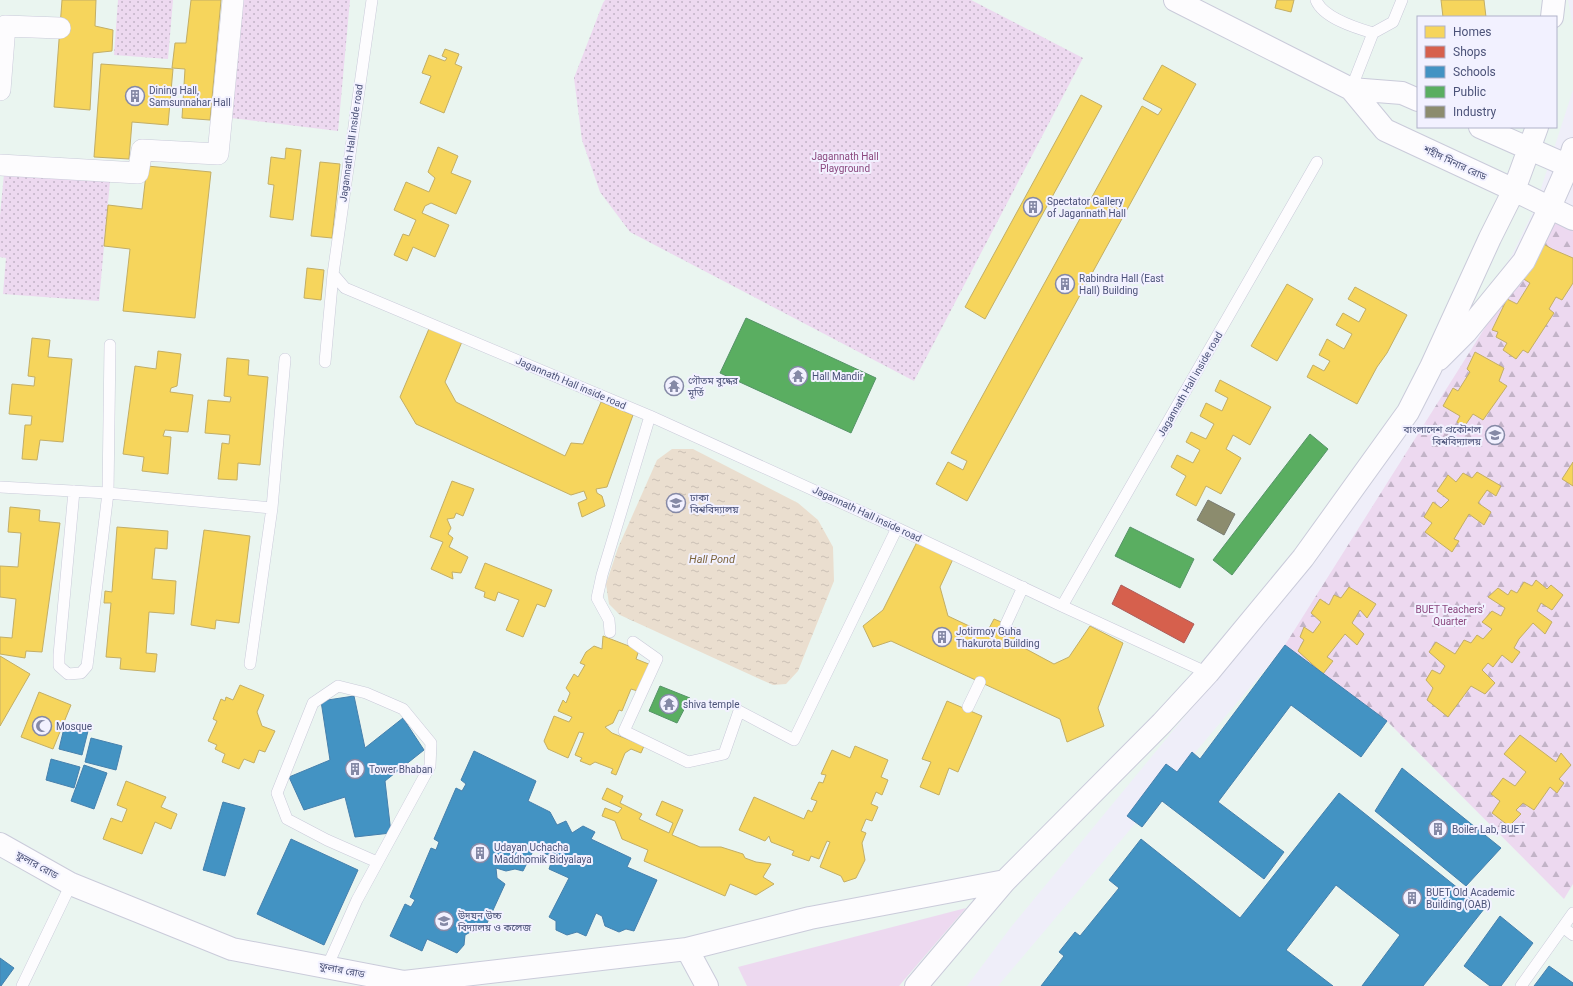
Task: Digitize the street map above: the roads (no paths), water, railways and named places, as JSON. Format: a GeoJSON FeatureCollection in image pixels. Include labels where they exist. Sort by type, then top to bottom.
{"type":"FeatureCollection","features":[{"type":"Feature","properties":{"kind":"main road","name":"শহীদ মিনার রোড"},"geometry":{"type":"LineString","coordinates":[[1175,0],[1351,89],[1402,93],[1417,100]]}},
{"type":"Feature","properties":{"kind":"main road"},"geometry":{"type":"LineString","coordinates":[[1552,16],[1554,0]]}},
{"type":"Feature","properties":{"kind":"main road","name":"শহীদ মিনার রোড"},"geometry":{"type":"LineString","coordinates":[[1351,89],[1385,130],[1573,219]]}},
{"type":"Feature","properties":{"kind":"main road"},"geometry":{"type":"LineString","coordinates":[[1431,367],[1466,332],[1524,261],[1571,161],[1530,149],[1482,128]]}},
{"type":"Feature","properties":{"kind":"main road"},"geometry":{"type":"LineString","coordinates":[[916,986],[1005,882],[1162,723],[1208,673],[1303,558],[1408,412],[1431,367],[1490,238],[1514,190],[1537,128]]}},
{"type":"Feature","properties":{"kind":"main road","name":"ফুলার রোড"},"geometry":{"type":"LineString","coordinates":[[0,844],[71,884],[232,949],[404,982],[687,949],[810,918],[1005,882]]}},
{"type":"Feature","properties":{"kind":"main road"},"geometry":{"type":"LineString","coordinates":[[687,949],[707,986]]}},
{"type":"Feature","properties":{"kind":"street"},"geometry":{"type":"LineString","coordinates":[[0,165],[138,173],[142,150],[218,154],[233,0]]}},
{"type":"Feature","properties":{"kind":"street"},"geometry":{"type":"LineString","coordinates":[[0,90],[5,26],[60,28]]}},
{"type":"Feature","properties":{"kind":"lane","name":"Jagannath Hall inside road"},"geometry":{"type":"LineString","coordinates":[[372,0],[333,274],[345,288],[650,416],[897,528],[1208,673]]}},
{"type":"Feature","properties":{"kind":"lane"},"geometry":{"type":"LineString","coordinates":[[1316,0],[1319,6],[1345,24],[1373,33]]}},
{"type":"Feature","properties":{"kind":"lane"},"geometry":{"type":"LineString","coordinates":[[1351,89],[1373,33],[1393,22],[1402,0]]}},
{"type":"Feature","properties":{"kind":"lane","name":"Jagannath Hall inside road"},"geometry":{"type":"LineString","coordinates":[[1062,606],[1317,162]]}},
{"type":"Feature","properties":{"kind":"lane"},"geometry":{"type":"LineString","coordinates":[[325,362],[333,274]]}},
{"type":"Feature","properties":{"kind":"lane"},"geometry":{"type":"LineString","coordinates":[[74,491],[59,655],[59,666],[68,674],[81,673],[87,666],[108,493],[110,345]]}},
{"type":"Feature","properties":{"kind":"lane"},"geometry":{"type":"LineString","coordinates":[[250,664],[272,508],[285,359]]}},
{"type":"Feature","properties":{"kind":"lane"},"geometry":{"type":"LineString","coordinates":[[610,632],[608,620],[597,598],[602,575],[650,416]]}},
{"type":"Feature","properties":{"kind":"lane"},"geometry":{"type":"LineString","coordinates":[[0,487],[108,493],[272,508]]}},
{"type":"Feature","properties":{"kind":"lane"},"geometry":{"type":"LineString","coordinates":[[633,642],[657,659],[624,731],[688,762],[724,754],[740,711],[794,740],[897,528]]}},
{"type":"Feature","properties":{"kind":"lane"},"geometry":{"type":"LineString","coordinates":[[1006,624],[1023,587]]}},
{"type":"Feature","properties":{"kind":"lane"},"geometry":{"type":"LineString","coordinates":[[968,707],[980,682]]}},
{"type":"Feature","properties":{"kind":"lane"},"geometry":{"type":"LineString","coordinates":[[327,968],[357,900],[376,862],[430,766],[431,743],[404,709],[366,693],[338,686],[313,703],[277,793],[287,819],[327,840],[376,862]]}},
{"type":"Feature","properties":{"kind":"lane"},"geometry":{"type":"LineString","coordinates":[[22,986],[71,884]]}},
{"type":"Feature","properties":{"kind":"lane"},"geometry":{"type":"LineString","coordinates":[[1521,986],[1564,928],[1573,913]]}},
{"type":"Feature","properties":{"kind":"lane"},"geometry":{"type":"LineString","coordinates":[[1564,928],[1573,935]]}},
{"type":"Feature","properties":{"kind":"water","name":"Hall Pond"},"geometry":{"type":"Polygon","coordinates":[[[672,449],[693,449],[798,503],[818,520],[833,547],[834,581],[798,671],[786,684],[773,685],[620,615],[609,604],[606,584],[618,548],[657,460],[672,449]]]}},
{"type":"Feature","properties":{"kind":"place","name":"Dining Hall, Samsunnahar Hall"},"geometry":{"type":"Point","coordinates":[135,96]}},
{"type":"Feature","properties":{"kind":"place","name":"Spectator Gallery of Jagannath Hall"},"geometry":{"type":"Point","coordinates":[1033,207]}},
{"type":"Feature","properties":{"kind":"place","name":"Rabindra Hall (East Hall) Building"},"geometry":{"type":"Point","coordinates":[1065,284]}},
{"type":"Feature","properties":{"kind":"place","name":"Hall Mandir"},"geometry":{"type":"Point","coordinates":[798,376]}},
{"type":"Feature","properties":{"kind":"place","name":"গৌতম বুদ্ধের মূর্তি"},"geometry":{"type":"Point","coordinates":[674,386]}},
{"type":"Feature","properties":{"kind":"place","name":"বাংলাদেশ প্রকৌশল বিশ্ববিদ্যালয়"},"geometry":{"type":"Point","coordinates":[1495,435]}},
{"type":"Feature","properties":{"kind":"place","name":"ঢাকা বিশ্ববিদ্যালয়"},"geometry":{"type":"Point","coordinates":[676,503]}},
{"type":"Feature","properties":{"kind":"place","name":"Jotirmoy Guha Thakurota Building"},"geometry":{"type":"Point","coordinates":[942,637]}},
{"type":"Feature","properties":{"kind":"place","name":"shiva temple"},"geometry":{"type":"Point","coordinates":[669,704]}},
{"type":"Feature","properties":{"kind":"place","name":"Mosque"},"geometry":{"type":"Point","coordinates":[42,726]}},
{"type":"Feature","properties":{"kind":"place","name":"Tower Bhaban"},"geometry":{"type":"Point","coordinates":[355,769]}},
{"type":"Feature","properties":{"kind":"place","name":"Boiler Lab, BUET"},"geometry":{"type":"Point","coordinates":[1438,829]}},
{"type":"Feature","properties":{"kind":"place","name":"Udayan Uchacha Maddhomik Bidyalaya"},"geometry":{"type":"Point","coordinates":[480,853]}},
{"type":"Feature","properties":{"kind":"place","name":"BUET Old Academic Building (OAB)"},"geometry":{"type":"Point","coordinates":[1412,898]}},
{"type":"Feature","properties":{"kind":"place","name":"উদয়ন উচ্চ বিদ্যালয় ও কলেজ"},"geometry":{"type":"Point","coordinates":[444,921]}},
{"type":"Feature","properties":{"kind":"park label","name":"Jagannath Hall Playground"},"geometry":{"type":"Point","coordinates":[845,162]}},
{"type":"Feature","properties":{"kind":"park label","name":"BUET Teachers' Quarter"},"geometry":{"type":"Point","coordinates":[1450,614]}}]}
